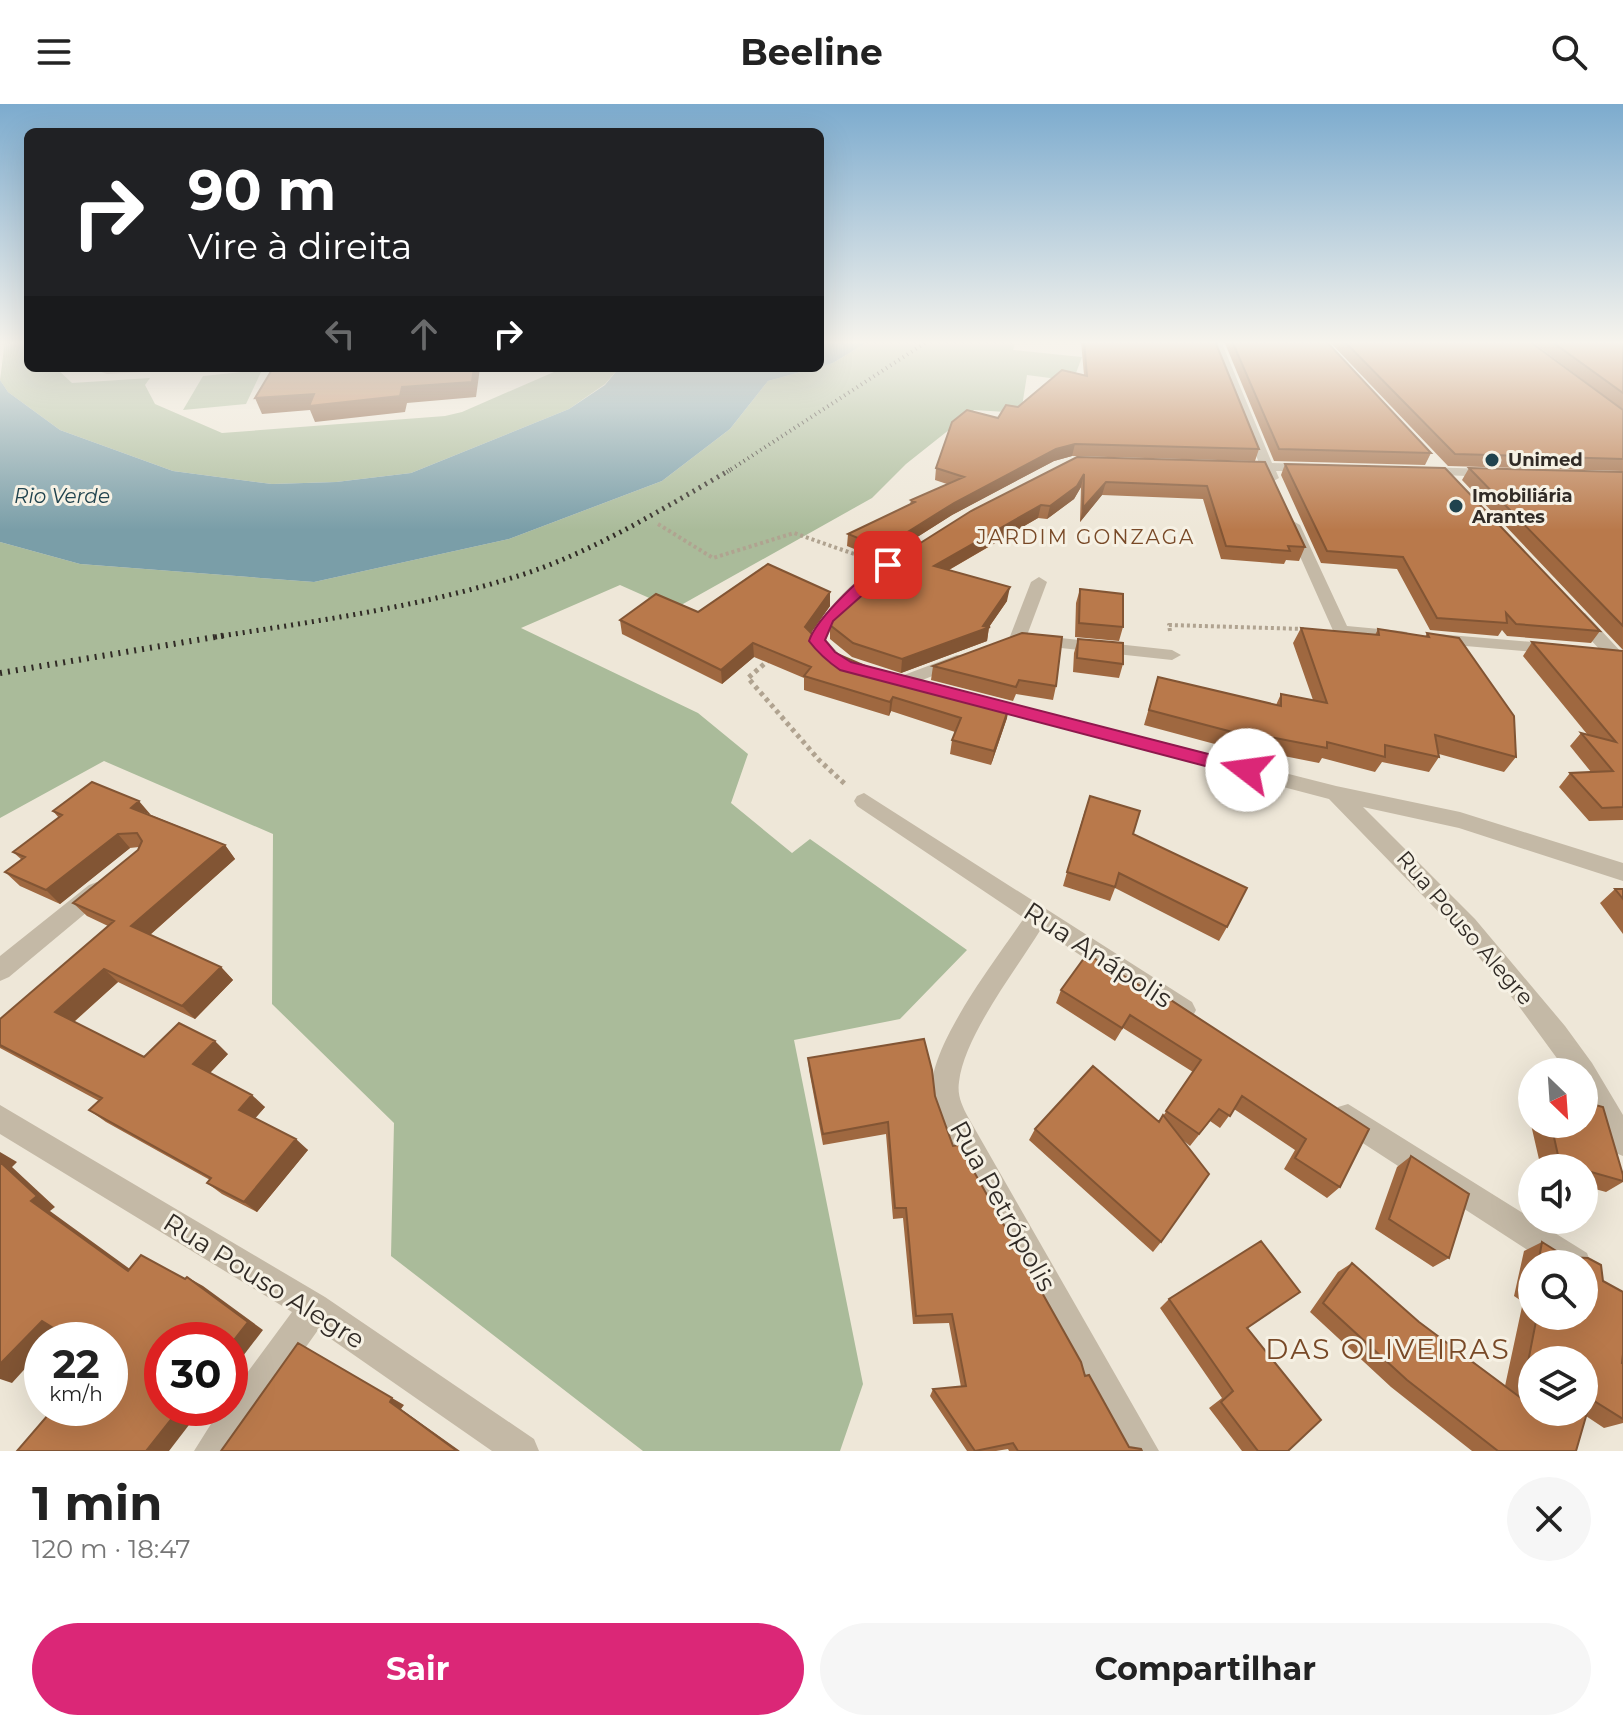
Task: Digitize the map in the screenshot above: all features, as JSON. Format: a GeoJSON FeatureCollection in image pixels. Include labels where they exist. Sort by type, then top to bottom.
{"type":"FeatureCollection","features":[{"type":"Feature","properties":{"kind":"street"},"geometry":{"type":"LineString","coordinates":[[1241,404],[1341,631],[1576,650],[1618,659]]}},
{"type":"Feature","properties":{"kind":"street"},"geometry":{"type":"LineString","coordinates":[[1222,465],[1331,468]]}},
{"type":"Feature","properties":{"kind":"street"},"geometry":{"type":"LineString","coordinates":[[1410,471],[1502,474]]}},
{"type":"Feature","properties":{"kind":"street"},"geometry":{"type":"LineString","coordinates":[[846,666],[830,656],[817,641],[828,618],[888,565],[927,543]]}},
{"type":"Feature","properties":{"kind":"street"},"geometry":{"type":"LineString","coordinates":[[1039,582],[1010,641],[1172,655]]}},
{"type":"Feature","properties":{"kind":"street"},"geometry":{"type":"LineString","coordinates":[[1571,608],[1618,659]]}},
{"type":"Feature","properties":{"kind":"street"},"geometry":{"type":"LineString","coordinates":[[932,690],[895,680],[976,653]]}},
{"type":"Feature","properties":{"kind":"street"},"geometry":{"type":"LineString","coordinates":[[963,697],[1336,793],[1460,820],[1623,872]]}},
{"type":"Feature","properties":{"kind":"street","name":"Rua Pouso Alegre"},"geometry":{"type":"LineString","coordinates":[[1336,793],[1431,884],[1554,1031],[1573,1058]]}},
{"type":"Feature","properties":{"kind":"street","name":"Rua Anápolis"},"geometry":{"type":"LineString","coordinates":[[864,801],[1208,1027]]}},
{"type":"Feature","properties":{"kind":"street"},"geometry":{"type":"LineString","coordinates":[[0,970],[117,875]]}},
{"type":"Feature","properties":{"kind":"street","name":"Rua Petrópolis"},"geometry":{"type":"LineString","coordinates":[[1037,916],[950,1057],[944,1084],[950,1112],[965,1140],[1142,1451]]}},
{"type":"Feature","properties":{"kind":"street","name":"Rua Pouso Alegre"},"geometry":{"type":"LineString","coordinates":[[1598,1099],[1623,1142]]}},
{"type":"Feature","properties":{"kind":"street"},"geometry":{"type":"LineString","coordinates":[[1327,1103],[1555,1250]]}},
{"type":"Feature","properties":{"kind":"street","name":"Rua Pouso Alegre"},"geometry":{"type":"LineString","coordinates":[[0,1119],[314,1308],[522,1451]]}},
{"type":"Feature","properties":{"kind":"street"},"geometry":{"type":"LineString","coordinates":[[211,1451],[314,1308]]}},
{"type":"Feature","properties":{"kind":"path"},"geometry":{"type":"LineString","coordinates":[[658,524],[713,558],[794,533],[888,565]]}},
{"type":"Feature","properties":{"kind":"path"},"geometry":{"type":"LineString","coordinates":[[1169,625],[1341,631]]}},
{"type":"Feature","properties":{"kind":"path"},"geometry":{"type":"LineString","coordinates":[[817,641],[785,646],[748,678],[819,760],[864,801]]}},
{"type":"Feature","properties":{"kind":"green space"},"geometry":{"type":"Polygon","coordinates":[[[24,404],[155,404],[222,433],[445,416],[481,404],[576,404],[411,473],[336,482],[272,484],[173,471],[60,430],[24,404]]]}},
{"type":"Feature","properties":{"kind":"green space"},"geometry":{"type":"Polygon","coordinates":[[[187,404],[246,404],[246,404],[183,410],[187,404]]]}},
{"type":"Feature","properties":{"kind":"green space"},"geometry":{"type":"Polygon","coordinates":[[[750,404],[1022,404],[1021,413],[974,410],[906,464],[872,498],[674,609],[620,585],[521,628],[698,713],[748,754],[731,803],[792,853],[810,839],[967,950],[900,1019],[794,1040],[863,1384],[840,1451],[643,1451],[391,1256],[394,1123],[272,1004],[273,834],[104,761],[0,818],[0,542],[80,564],[314,582],[509,539],[662,481],[730,429],[750,404]]]}},
{"type":"Feature","properties":{"kind":"water","name":"Rio Verde"},"geometry":{"type":"Polygon","coordinates":[[[0,404],[24,404],[60,430],[173,471],[272,484],[336,482],[411,473],[577,404],[750,404],[730,429],[662,481],[509,539],[314,582],[80,564],[0,542],[0,404]]]}},
{"type":"Feature","properties":{"kind":"building"},"geometry":{"type":"Polygon","coordinates":[[[1022,404],[1241,404],[1259,449],[1075,444],[1056,449],[954,503],[882,548],[848,534],[915,502],[911,500],[964,477],[936,468],[952,422],[967,410],[998,418],[1006,405],[1018,407],[1022,404]]]}},
{"type":"Feature","properties":{"kind":"building"},"geometry":{"type":"Polygon","coordinates":[[[1259,404],[1385,404],[1431,453],[1279,449],[1259,404]]]}},
{"type":"Feature","properties":{"kind":"building"},"geometry":{"type":"Polygon","coordinates":[[[1406,404],[1615,404],[1623,410],[1623,459],[1455,454],[1406,404]]]}},
{"type":"Feature","properties":{"kind":"building"},"geometry":{"type":"Polygon","coordinates":[[[1077,457],[1265,462],[1305,547],[1288,546],[1290,551],[1226,546],[1207,486],[1106,482],[1083,508],[1084,474],[1077,486],[1050,506],[1041,505],[934,566],[1010,587],[983,626],[990,627],[902,659],[853,643],[830,625],[848,601],[903,554],[971,511],[1077,457]]]}},
{"type":"Feature","properties":{"kind":"building"},"geometry":{"type":"Polygon","coordinates":[[[1285,464],[1445,468],[1600,631],[1516,624],[1506,613],[1507,623],[1437,618],[1403,557],[1327,551],[1285,464]]]}},
{"type":"Feature","properties":{"kind":"building"},"geometry":{"type":"Polygon","coordinates":[[[1469,468],[1623,472],[1623,626],[1469,468]]]}},
{"type":"Feature","properties":{"kind":"building"},"geometry":{"type":"Polygon","coordinates":[[[768,564],[830,592],[805,627],[828,650],[872,669],[1010,704],[994,751],[952,740],[961,718],[893,697],[890,702],[804,676],[811,667],[753,643],[721,670],[620,620],[656,594],[698,612],[768,564]]]}},
{"type":"Feature","properties":{"kind":"building"},"geometry":{"type":"Polygon","coordinates":[[[1080,589],[1123,594],[1123,627],[1079,623],[1080,589]]]}},
{"type":"Feature","properties":{"kind":"building"},"geometry":{"type":"Polygon","coordinates":[[[1301,628],[1379,635],[1378,629],[1459,638],[1514,716],[1516,757],[1435,735],[1439,757],[1385,745],[1385,757],[1327,742],[1327,748],[1260,735],[1259,739],[1149,710],[1158,677],[1281,706],[1281,694],[1327,703],[1301,628]]]}},
{"type":"Feature","properties":{"kind":"building"},"geometry":{"type":"Polygon","coordinates":[[[1022,633],[1062,637],[1056,686],[1019,680],[1016,687],[933,666],[1022,633]]]}},
{"type":"Feature","properties":{"kind":"building"},"geometry":{"type":"Polygon","coordinates":[[[1078,639],[1123,643],[1123,664],[1077,658],[1078,639]]]}},
{"type":"Feature","properties":{"kind":"building"},"geometry":{"type":"Polygon","coordinates":[[[1532,642],[1623,651],[1623,807],[1602,808],[1570,773],[1613,771],[1581,733],[1616,742],[1532,642]]]}},
{"type":"Feature","properties":{"kind":"building"},"geometry":{"type":"Polygon","coordinates":[[[92,782],[139,801],[131,808],[225,845],[131,926],[221,967],[182,1006],[104,969],[55,1012],[144,1057],[179,1023],[215,1041],[193,1064],[252,1095],[239,1110],[296,1139],[244,1202],[207,1183],[211,1178],[89,1110],[102,1098],[0,1045],[0,1019],[114,921],[73,903],[138,850],[142,841],[137,833],[118,834],[46,890],[5,872],[25,857],[13,852],[62,815],[53,811],[92,782]]]}},
{"type":"Feature","properties":{"kind":"building"},"geometry":{"type":"Polygon","coordinates":[[[1090,796],[1140,811],[1133,834],[1247,888],[1227,927],[1119,873],[1115,887],[1067,872],[1090,796]]]}},
{"type":"Feature","properties":{"kind":"building"},"geometry":{"type":"Polygon","coordinates":[[[1087,954],[1161,998],[1163,995],[1369,1129],[1340,1187],[1295,1158],[1306,1139],[1242,1096],[1230,1116],[1219,1109],[1199,1134],[1166,1111],[1201,1060],[1130,1015],[1122,1028],[1061,990],[1087,954]]]}},
{"type":"Feature","properties":{"kind":"building"},"geometry":{"type":"Polygon","coordinates":[[[924,1039],[935,1096],[953,1146],[959,1145],[1081,1362],[1085,1376],[1089,1375],[1129,1447],[1142,1451],[1018,1451],[1013,1443],[975,1451],[933,1389],[966,1386],[952,1314],[916,1316],[906,1208],[895,1208],[888,1122],[823,1134],[808,1058],[924,1039]]]}},
{"type":"Feature","properties":{"kind":"building"},"geometry":{"type":"Polygon","coordinates":[[[1093,1066],[1159,1122],[1163,1115],[1209,1174],[1161,1242],[1035,1129],[1093,1066]]]}},
{"type":"Feature","properties":{"kind":"building"},"geometry":{"type":"Polygon","coordinates":[[[1598,1106],[1603,1107],[1623,1181],[1598,1174],[1598,1154],[1558,1154],[1554,1138],[1598,1138],[1598,1106]]]}},
{"type":"Feature","properties":{"kind":"building"},"geometry":{"type":"Polygon","coordinates":[[[1411,1156],[1469,1194],[1449,1258],[1389,1219],[1411,1156]]]}},
{"type":"Feature","properties":{"kind":"building"},"geometry":{"type":"Polygon","coordinates":[[[0,1162],[37,1196],[31,1201],[128,1271],[141,1255],[185,1279],[187,1277],[248,1322],[144,1322],[144,1426],[166,1426],[146,1451],[17,1451],[39,1426],[128,1426],[128,1322],[24,1322],[24,1339],[0,1364],[0,1162]]]}},
{"type":"Feature","properties":{"kind":"building"},"geometry":{"type":"Polygon","coordinates":[[[1261,1241],[1300,1292],[1247,1328],[1321,1420],[1288,1451],[1258,1451],[1221,1402],[1233,1391],[1169,1299],[1261,1241]]]}},
{"type":"Feature","properties":{"kind":"building"},"geometry":{"type":"Polygon","coordinates":[[[1542,1242],[1555,1250],[1541,1250],[1542,1242]]]}},
{"type":"Feature","properties":{"kind":"building"},"geometry":{"type":"Polygon","coordinates":[[[1352,1263],[1419,1322],[1518,1396],[1518,1426],[1583,1426],[1576,1451],[1498,1451],[1407,1380],[1323,1303],[1352,1263]]]}},
{"type":"Feature","properties":{"kind":"building"},"geometry":{"type":"Polygon","coordinates":[[[1598,1263],[1601,1265],[1603,1281],[1623,1292],[1623,1419],[1598,1403],[1598,1346],[1531,1346],[1534,1330],[1598,1330],[1598,1263]]]}},
{"type":"Feature","properties":{"kind":"building"},"geometry":{"type":"Polygon","coordinates":[[[298,1343],[392,1398],[390,1402],[457,1451],[221,1451],[239,1426],[248,1426],[248,1413],[298,1343]]]}},
{"type":"Feature","properties":{"kind":"railway"},"geometry":{"type":"LineString","coordinates":[[727,472],[832,404]]}},
{"type":"Feature","properties":{"kind":"railway"},"geometry":{"type":"LineString","coordinates":[[216,637],[406,605],[518,576],[601,542],[730,470]]}},
{"type":"Feature","properties":{"kind":"railway"},"geometry":{"type":"LineString","coordinates":[[216,637],[227,635]]}},
{"type":"Feature","properties":{"kind":"railway"},"geometry":{"type":"LineString","coordinates":[[0,673],[216,637]]}},
{"type":"Feature","properties":{"kind":"place","name":"Unimed"},"geometry":{"type":"Point","coordinates":[1492,460]}},
{"type":"Feature","properties":{"kind":"place","name":"Imobiliária Arantes"},"geometry":{"type":"Point","coordinates":[1456,506]}},
{"type":"Feature","properties":{"kind":"district","name":"JARDIM GONZAGA"},"geometry":{"type":"Point","coordinates":[1086,537]}},
{"type":"Feature","properties":{"kind":"district","name":"DAS OLIVEIRAS"},"geometry":{"type":"Point","coordinates":[1388,1349]}},
{"type":"Feature","properties":{"kind":"route"},"geometry":{"type":"LineString","coordinates":[[888,565],[828,618],[820,630],[817,641],[830,656],[846,666],[1247,770]]}}]}
